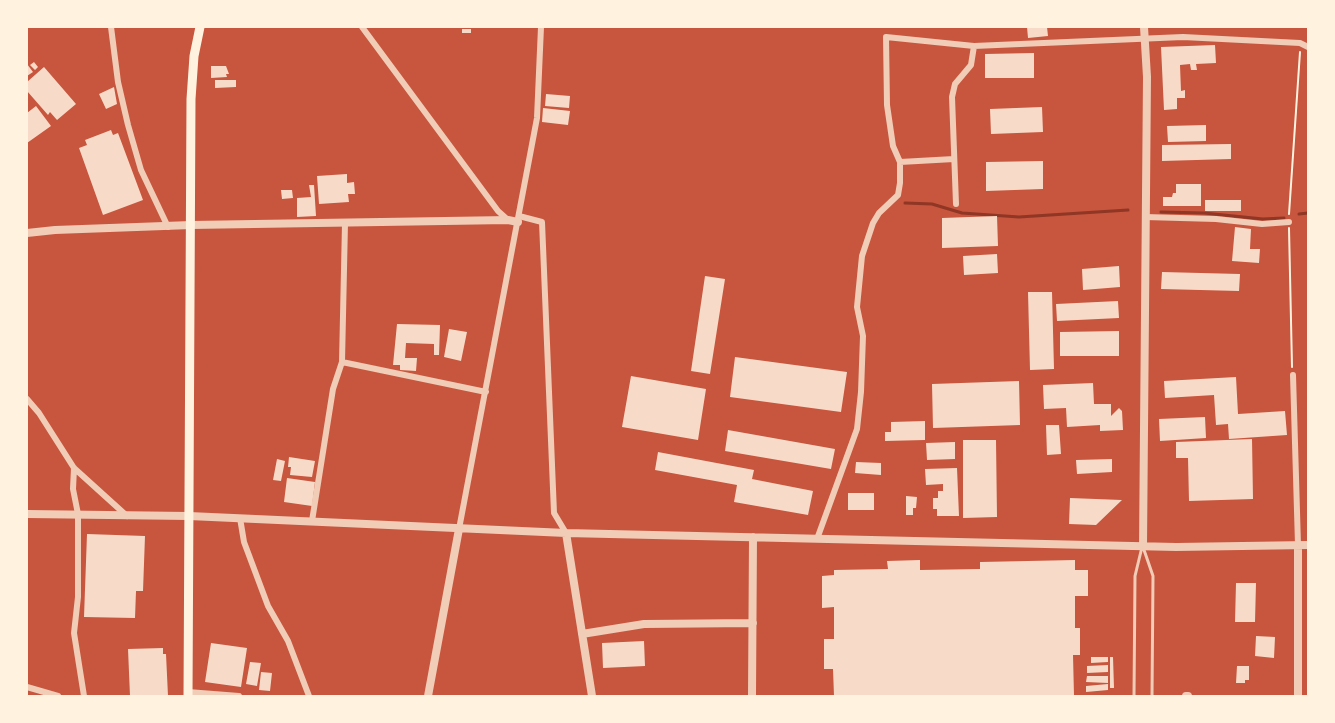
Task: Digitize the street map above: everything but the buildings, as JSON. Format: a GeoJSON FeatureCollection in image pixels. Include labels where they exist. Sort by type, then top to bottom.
{"type":"FeatureCollection","features":[{"type":"Feature","properties":{"kind":"main road"},"geometry":{"type":"LineString","coordinates":[[188,694],[191,99],[194,56],[200,27]]}},
{"type":"Feature","properties":{"kind":"street"},"geometry":{"type":"LineString","coordinates":[[111,27],[118,82],[128,125],[141,170],[168,227]]}},
{"type":"Feature","properties":{"kind":"street"},"geometry":{"type":"LineString","coordinates":[[362,27],[498,211],[508,220]]}},
{"type":"Feature","properties":{"kind":"street"},"geometry":{"type":"LineString","coordinates":[[428,696],[537,118],[541,27]]}},
{"type":"Feature","properties":{"kind":"street"},"geometry":{"type":"LineString","coordinates":[[1143,546],[1146,217],[1146,39],[1144,27]]}},
{"type":"Feature","properties":{"kind":"street"},"geometry":{"type":"LineString","coordinates":[[817,539],[857,429],[863,336],[857,307],[861,256],[879,213],[898,195],[900,162],[893,146],[886,105],[886,37],[974,46],[1183,37],[1300,43],[1308,47]]}},
{"type":"Feature","properties":{"kind":"street"},"geometry":{"type":"LineString","coordinates":[[956,204],[952,97],[955,84],[971,65],[974,46]]}},
{"type":"Feature","properties":{"kind":"street"},"geometry":{"type":"LineString","coordinates":[[900,162],[954,159]]}},
{"type":"Feature","properties":{"kind":"street"},"geometry":{"type":"LineString","coordinates":[[1146,217],[1216,219],[1262,224],[1289,222]]}},
{"type":"Feature","properties":{"kind":"street"},"geometry":{"type":"LineString","coordinates":[[27,233],[190,225],[518,219],[542,222],[554,513],[566,533],[592,696]]}},
{"type":"Feature","properties":{"kind":"street"},"geometry":{"type":"LineString","coordinates":[[312,521],[333,389],[342,362],[345,223]]}},
{"type":"Feature","properties":{"kind":"street"},"geometry":{"type":"LineString","coordinates":[[342,362],[486,392]]}},
{"type":"Feature","properties":{"kind":"street"},"geometry":{"type":"LineString","coordinates":[[1293,375],[1298,545],[1298,696]]}},
{"type":"Feature","properties":{"kind":"street"},"geometry":{"type":"LineString","coordinates":[[27,399],[39,413],[74,468],[127,516]]}},
{"type":"Feature","properties":{"kind":"street"},"geometry":{"type":"LineString","coordinates":[[74,468],[74,489],[78,514],[78,597],[74,633],[84,696]]}},
{"type":"Feature","properties":{"kind":"street"},"geometry":{"type":"LineString","coordinates":[[27,514],[189,516],[459,530],[566,533],[1176,547],[1308,545]]}},
{"type":"Feature","properties":{"kind":"street"},"geometry":{"type":"LineString","coordinates":[[240,518],[244,542],[268,606],[288,641],[309,696]]}},
{"type":"Feature","properties":{"kind":"street"},"geometry":{"type":"LineString","coordinates":[[752,696],[753,537]]}},
{"type":"Feature","properties":{"kind":"street"},"geometry":{"type":"LineString","coordinates":[[582,634],[644,624],[753,623]]}},
{"type":"Feature","properties":{"kind":"street"},"geometry":{"type":"LineString","coordinates":[[27,687],[58,696]]}},
{"type":"Feature","properties":{"kind":"street"},"geometry":{"type":"LineString","coordinates":[[188,694],[239,696]]}},
{"type":"Feature","properties":{"kind":"lane"},"geometry":{"type":"LineString","coordinates":[[1143,546],[1153,576],[1152,695]]}},
{"type":"Feature","properties":{"kind":"lane"},"geometry":{"type":"LineString","coordinates":[[1134,696],[1135,576],[1143,546]]}},
{"type":"Feature","properties":{"kind":"path"},"geometry":{"type":"LineString","coordinates":[[1293,375],[1289,222],[1300,43]]}},
{"type":"Feature","properties":{"kind":"waterway"},"geometry":{"type":"LineString","coordinates":[[905,203],[932,204],[962,213],[1019,217],[1128,210]]}},
{"type":"Feature","properties":{"kind":"waterway"},"geometry":{"type":"LineString","coordinates":[[1161,212],[1204,213],[1263,219],[1284,218]]}},
{"type":"Feature","properties":{"kind":"waterway"},"geometry":{"type":"LineString","coordinates":[[1299,214],[1308,213]]}}]}
